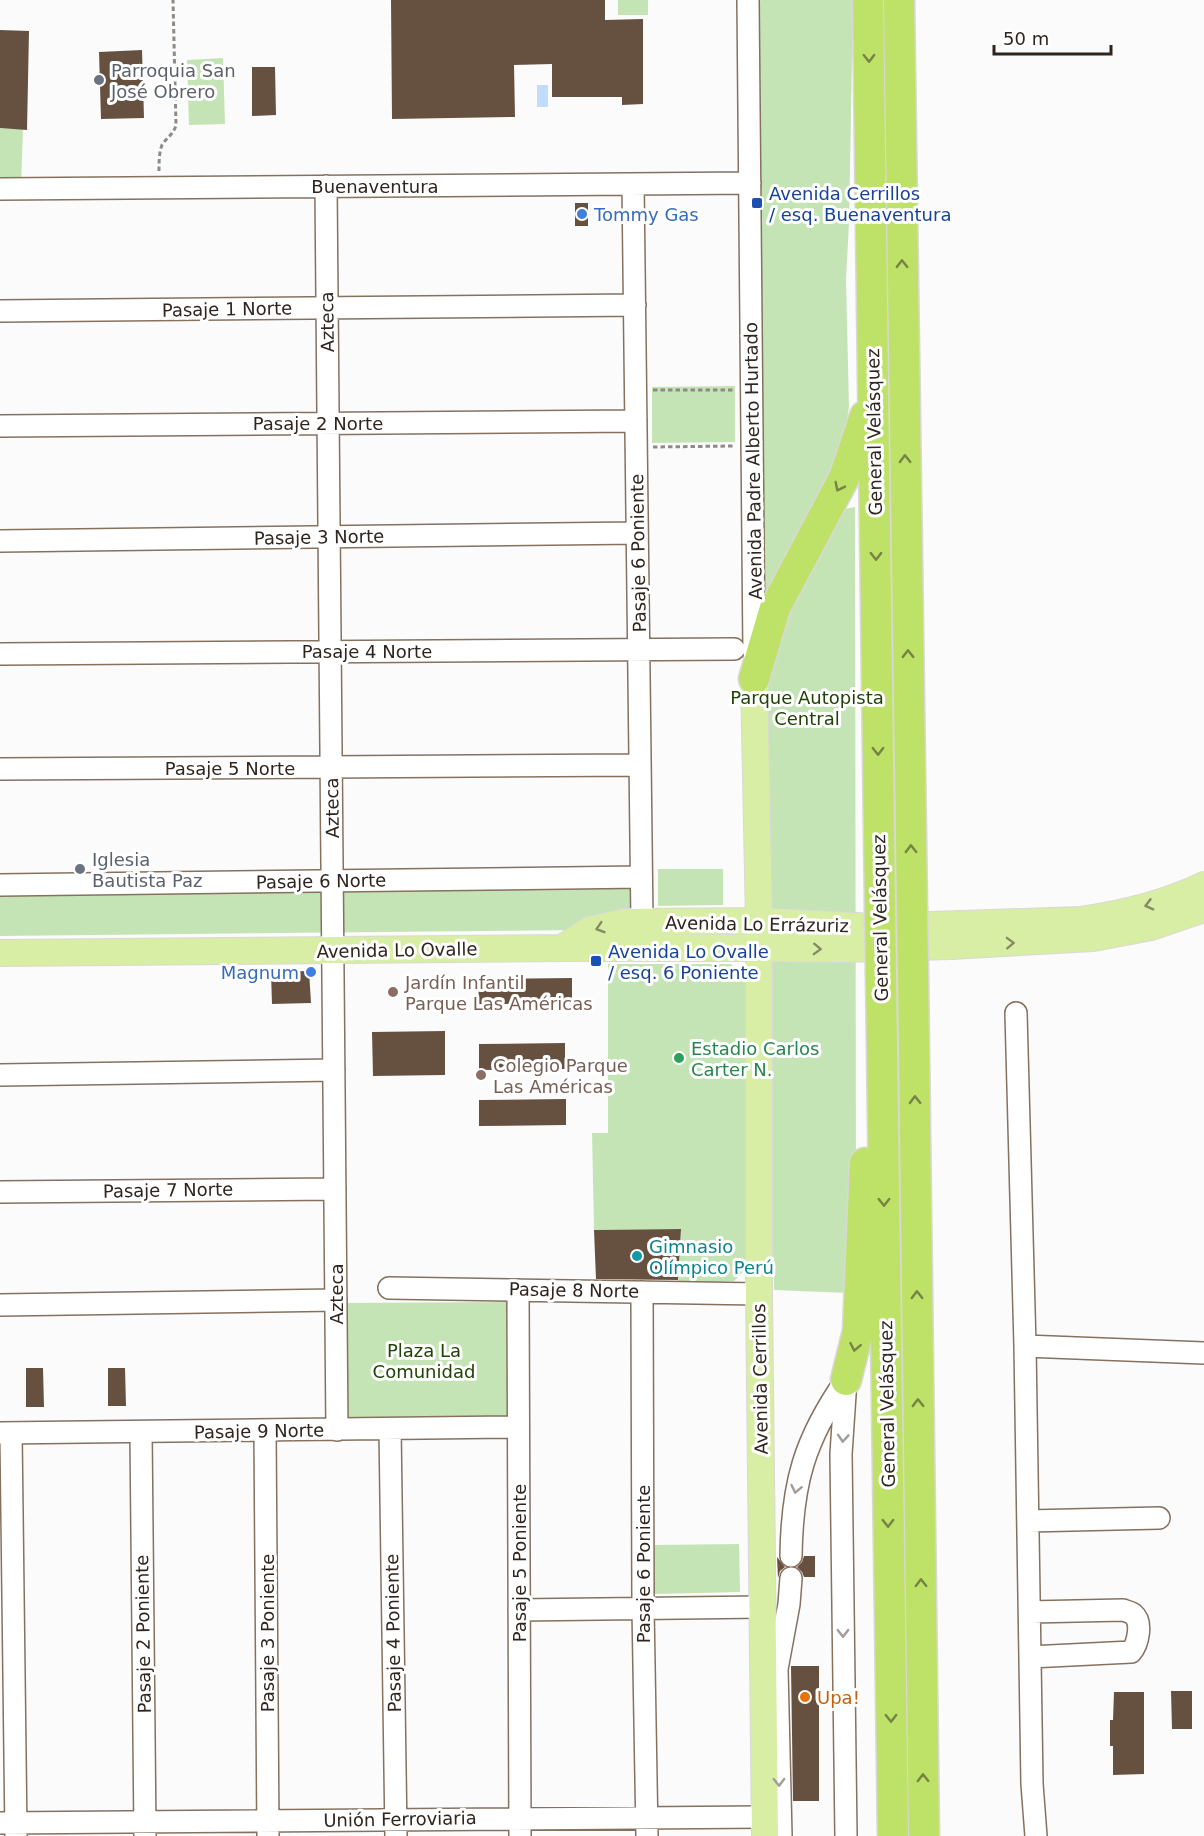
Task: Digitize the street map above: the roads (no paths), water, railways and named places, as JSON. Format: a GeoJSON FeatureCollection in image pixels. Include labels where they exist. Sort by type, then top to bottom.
{"type":"FeatureCollection","features":[{"type":"Feature","properties":{"kind":"highway","name":"General Velásquez"},"geometry":{"type":"LineString","coordinates":[[868,0],[893,1836]]}},
{"type":"Feature","properties":{"kind":"highway","name":"General Velásquez"},"geometry":{"type":"LineString","coordinates":[[899,0],[924,1836]]}},
{"type":"Feature","properties":{"kind":"highway"},"geometry":{"type":"LineString","coordinates":[[754,679],[775,608],[832,503],[854,452],[862,426],[873,371]]}},
{"type":"Feature","properties":{"kind":"highway"},"geometry":{"type":"LineString","coordinates":[[846,1380],[858,1331],[865,1167],[872,1100],[882,1038]]}},
{"type":"Feature","properties":{"kind":"main road","name":"Avenida Padre Alberto Hurtado"},"geometry":{"type":"LineString","coordinates":[[754,679],[759,921]]}},
{"type":"Feature","properties":{"kind":"main road","name":"Avenida Lo Errázuriz"},"geometry":{"type":"LineString","coordinates":[[562,948],[590,930],[617,923],[759,921],[874,927],[1080,920],[1153,905],[1204,885]]}},
{"type":"Feature","properties":{"kind":"main road","name":"Avenida Lo Errázuriz"},"geometry":{"type":"LineString","coordinates":[[759,948],[841,950],[1083,939],[1151,927],[1204,909]]}},
{"type":"Feature","properties":{"kind":"main road","name":"Avenida Cerrillos"},"geometry":{"type":"LineString","coordinates":[[759,921],[759,1294],[764,1826]]}},
{"type":"Feature","properties":{"kind":"main road","name":"Avenida Lo Ovalle"},"geometry":{"type":"LineString","coordinates":[[0,953],[759,948]]}},
{"type":"Feature","properties":{"kind":"street","name":"Avenida Padre Alberto Hurtado"},"geometry":{"type":"LineString","coordinates":[[748,0],[754,679]]}},
{"type":"Feature","properties":{"kind":"street","name":"Buenaventura"},"geometry":{"type":"LineString","coordinates":[[0,189],[750,183]]}},
{"type":"Feature","properties":{"kind":"street","name":"Pasaje 6 Poniente"},"geometry":{"type":"LineString","coordinates":[[633,184],[642,922]]}},
{"type":"Feature","properties":{"kind":"street","name":"Azteca"},"geometry":{"type":"LineString","coordinates":[[326,186],[337,1430]]}},
{"type":"Feature","properties":{"kind":"street","name":"Pasaje 1 Norte"},"geometry":{"type":"LineString","coordinates":[[0,311],[635,305]]}},
{"type":"Feature","properties":{"kind":"street","name":"Pasaje 2 Norte"},"geometry":{"type":"LineString","coordinates":[[0,426],[636,421]]}},
{"type":"Feature","properties":{"kind":"street","name":"Pasaje 3 Norte"},"geometry":{"type":"LineString","coordinates":[[0,541],[637,533]]}},
{"type":"Feature","properties":{"kind":"street","name":"Pasaje 4 Norte"},"geometry":{"type":"LineString","coordinates":[[0,654],[734,649]]}},
{"type":"Feature","properties":{"kind":"street","name":"Pasaje 5 Norte"},"geometry":{"type":"LineString","coordinates":[[0,769],[640,765]]}},
{"type":"Feature","properties":{"kind":"street","name":"Pasaje 6 Norte"},"geometry":{"type":"LineString","coordinates":[[0,885],[641,877]]}},
{"type":"Feature","properties":{"kind":"street"},"geometry":{"type":"LineString","coordinates":[[1016,1013],[1025,1346],[1032,1784],[1036,1836]]}},
{"type":"Feature","properties":{"kind":"street"},"geometry":{"type":"LineString","coordinates":[[0,1075],[334,1070]]}},
{"type":"Feature","properties":{"kind":"street","name":"Pasaje 7 Norte"},"geometry":{"type":"LineString","coordinates":[[0,1192],[335,1189]]}},
{"type":"Feature","properties":{"kind":"street","name":"Pasaje 8 Norte"},"geometry":{"type":"LineString","coordinates":[[389,1288],[759,1294]]}},
{"type":"Feature","properties":{"kind":"street","name":"Pasaje 5 Poniente"},"geometry":{"type":"LineString","coordinates":[[518,1290],[520,1827]]}},
{"type":"Feature","properties":{"kind":"street","name":"Pasaje 6 Poniente"},"geometry":{"type":"LineString","coordinates":[[642,1292],[643,1608],[647,1827]]}},
{"type":"Feature","properties":{"kind":"street"},"geometry":{"type":"LineString","coordinates":[[0,1305],[336,1300]]}},
{"type":"Feature","properties":{"kind":"street"},"geometry":{"type":"LineString","coordinates":[[1025,1346],[1204,1353]]}},
{"type":"Feature","properties":{"kind":"street"},"geometry":{"type":"LineString","coordinates":[[781,1836],[777,1669],[789,1604],[792,1510],[801,1468],[820,1421],[846,1380]]}},
{"type":"Feature","properties":{"kind":"street"},"geometry":{"type":"LineString","coordinates":[[840,1831],[842,1454],[846,1380]]}},
{"type":"Feature","properties":{"kind":"street","name":"Pasaje 9 Norte"},"geometry":{"type":"LineString","coordinates":[[5,1433],[518,1427]]}},
{"type":"Feature","properties":{"kind":"street","name":"Pasaje 4 Poniente"},"geometry":{"type":"LineString","coordinates":[[390,1429],[396,1828]]}},
{"type":"Feature","properties":{"kind":"street","name":"Pasaje 3 Poniente"},"geometry":{"type":"LineString","coordinates":[[265,1430],[268,1828]]}},
{"type":"Feature","properties":{"kind":"street","name":"Pasaje 2 Poniente"},"geometry":{"type":"LineString","coordinates":[[141,1432],[145,1829]]}},
{"type":"Feature","properties":{"kind":"street"},"geometry":{"type":"LineString","coordinates":[[5,1433],[11,1827]]}},
{"type":"Feature","properties":{"kind":"street"},"geometry":{"type":"LineString","coordinates":[[1028,1521],[1159,1518]]}},
{"type":"Feature","properties":{"kind":"street"},"geometry":{"type":"LineString","coordinates":[[519,1610],[762,1607]]}},
{"type":"Feature","properties":{"kind":"street"},"geometry":{"type":"LineString","coordinates":[[1030,1612],[1123,1610],[1133,1614],[1138,1621],[1137,1645],[1131,1652],[1030,1657]]}},
{"type":"Feature","properties":{"kind":"street","name":"Unión Ferroviaria"},"geometry":{"type":"LineString","coordinates":[[11,1827],[145,1829],[764,1826]]}},
{"type":"Feature","properties":{"kind":"water"},"geometry":{"type":"Polygon","coordinates":[[[537,85],[548,85],[548,107],[537,107],[537,85]]]}},
{"type":"Feature","properties":{"kind":"place","name":"Parroquia San José Obrero"},"geometry":{"type":"Point","coordinates":[99,80]}},
{"type":"Feature","properties":{"kind":"place","name":"Avenida Cerrillos / esq. Buenaventura"},"geometry":{"type":"Point","coordinates":[757,203]}},
{"type":"Feature","properties":{"kind":"place","name":"Tommy Gas"},"geometry":{"type":"Point","coordinates":[582,214]}},
{"type":"Feature","properties":{"kind":"place","name":"Iglesia Bautista Paz"},"geometry":{"type":"Point","coordinates":[80,869]}},
{"type":"Feature","properties":{"kind":"place","name":"Avenida Lo Ovalle / esq. 6 Poniente"},"geometry":{"type":"Point","coordinates":[596,961]}},
{"type":"Feature","properties":{"kind":"place","name":"Magnum"},"geometry":{"type":"Point","coordinates":[311,972]}},
{"type":"Feature","properties":{"kind":"place","name":"Jardín Infantil Parque Las Américas"},"geometry":{"type":"Point","coordinates":[393,992]}},
{"type":"Feature","properties":{"kind":"place","name":"Estadio Carlos Carter N."},"geometry":{"type":"Point","coordinates":[679,1058]}},
{"type":"Feature","properties":{"kind":"place","name":"Colegio Parque Las Américas"},"geometry":{"type":"Point","coordinates":[481,1075]}},
{"type":"Feature","properties":{"kind":"place","name":"Gimnasio Olímpico Perú"},"geometry":{"type":"Point","coordinates":[637,1256]}},
{"type":"Feature","properties":{"kind":"place","name":"Upa!"},"geometry":{"type":"Point","coordinates":[805,1697]}},
{"type":"Feature","properties":{"kind":"park label","name":"Parque Autopista Central"},"geometry":{"type":"Point","coordinates":[807,707]}},
{"type":"Feature","properties":{"kind":"park label","name":"Plaza La Comunidad"},"geometry":{"type":"Point","coordinates":[424,1360]}}]}
